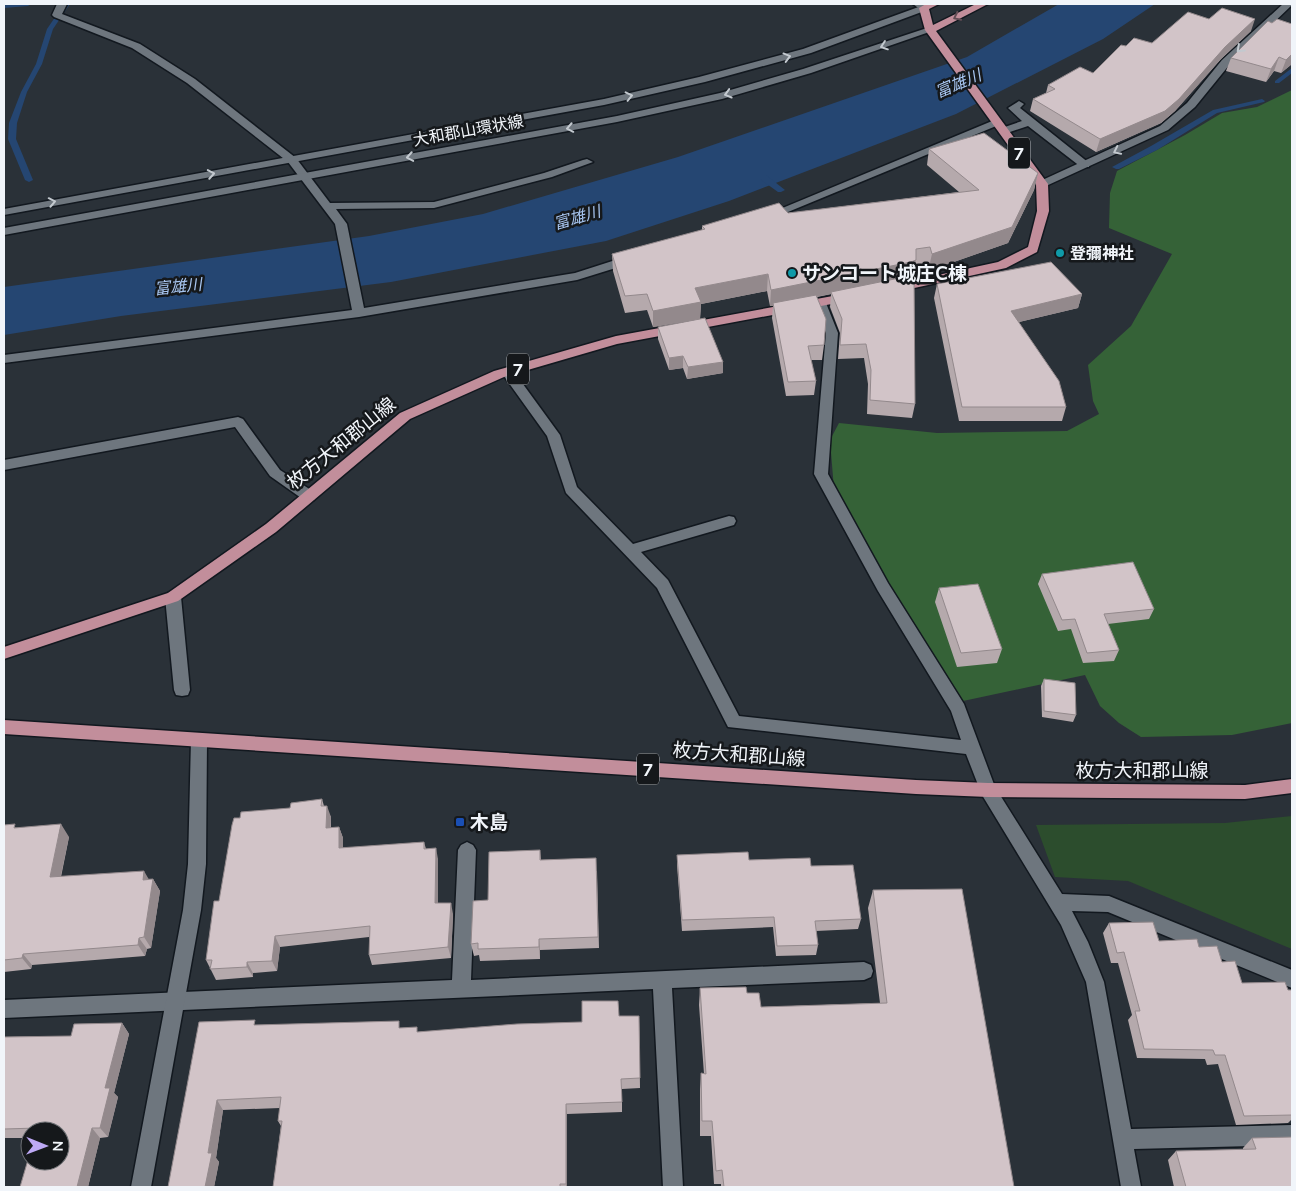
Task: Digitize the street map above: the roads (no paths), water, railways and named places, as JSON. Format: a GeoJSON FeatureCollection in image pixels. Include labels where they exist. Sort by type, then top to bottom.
{"type":"FeatureCollection","features":[{"type":"Feature","properties":{"kind":"main road"},"geometry":{"type":"LineString","coordinates":[[930,30],[983,4]]}},
{"type":"Feature","properties":{"kind":"main road","name":"7"},"geometry":{"type":"LineString","coordinates":[[887,289],[1002,266],[1033,249],[1043,211],[1042,184],[930,30],[925,5]]}},
{"type":"Feature","properties":{"kind":"main road","name":"枚方大和郡山線"},"geometry":{"type":"LineString","coordinates":[[4,653],[174,597],[271,528],[405,416],[507,372],[616,340],[858,295]]}},
{"type":"Feature","properties":{"kind":"main road","name":"枚方大和郡山線"},"geometry":{"type":"LineString","coordinates":[[4,728],[988,790],[1245,792],[1292,786]]}},
{"type":"Feature","properties":{"kind":"street"},"geometry":{"type":"LineString","coordinates":[[1042,184],[1164,128],[1191,105],[1226,62],[1288,4]]}},
{"type":"Feature","properties":{"kind":"street","name":"大和郡山環状線"},"geometry":{"type":"LineString","coordinates":[[4,212],[604,102],[701,80],[807,52],[925,5]]}},
{"type":"Feature","properties":{"kind":"street"},"geometry":{"type":"LineString","coordinates":[[61,10],[136,46],[192,81],[292,160],[341,224],[359,313]]}},
{"type":"Feature","properties":{"kind":"street","name":"大和郡山環状線"},"geometry":{"type":"LineString","coordinates":[[4,232],[617,119],[722,96],[807,71],[930,30]]}},
{"type":"Feature","properties":{"kind":"street"},"geometry":{"type":"LineString","coordinates":[[1019,104],[1013,108],[1085,165]]}},
{"type":"Feature","properties":{"kind":"street"},"geometry":{"type":"LineString","coordinates":[[752,222],[780,213],[1000,127],[1029,122]]}},
{"type":"Feature","properties":{"kind":"street"},"geometry":{"type":"LineString","coordinates":[[327,206],[434,205],[548,175],[587,162]]}},
{"type":"Feature","properties":{"kind":"street"},"geometry":{"type":"LineString","coordinates":[[4,359],[359,313],[577,276],[641,256]]}},
{"type":"Feature","properties":{"kind":"street"},"geometry":{"type":"LineString","coordinates":[[820,303],[832,333],[821,474],[883,587],[958,709],[988,790],[1082,948],[1095,982],[1131,1187]]}},
{"type":"Feature","properties":{"kind":"street"},"geometry":{"type":"LineString","coordinates":[[507,372],[553,435],[570,489],[663,584],[734,722],[972,748]]}},
{"type":"Feature","properties":{"kind":"street"},"geometry":{"type":"LineString","coordinates":[[4,465],[238,422],[275,473],[309,496]]}},
{"type":"Feature","properties":{"kind":"street"},"geometry":{"type":"LineString","coordinates":[[630,550],[729,521]]}},
{"type":"Feature","properties":{"kind":"street"},"geometry":{"type":"LineString","coordinates":[[174,597],[182,690]]}},
{"type":"Feature","properties":{"kind":"street"},"geometry":{"type":"LineString","coordinates":[[141,1187],[192,910],[197,864],[199,740]]}},
{"type":"Feature","properties":{"kind":"street"},"geometry":{"type":"LineString","coordinates":[[461,988],[467,850]]}},
{"type":"Feature","properties":{"kind":"street"},"geometry":{"type":"LineString","coordinates":[[1055,902],[1109,904],[1116,906],[1292,979]]}},
{"type":"Feature","properties":{"kind":"street"},"geometry":{"type":"LineString","coordinates":[[4,1008],[864,971]]}},
{"type":"Feature","properties":{"kind":"street"},"geometry":{"type":"LineString","coordinates":[[662,980],[673,1187]]}},
{"type":"Feature","properties":{"kind":"street"},"geometry":{"type":"LineString","coordinates":[[1123,1139],[1292,1135]]}},
{"type":"Feature","properties":{"kind":"water","name":"富雄川"},"geometry":{"type":"Polygon","coordinates":[[[1059,4],[1155,4],[1103,39],[956,114],[729,201],[606,241],[391,282],[121,316],[4,335],[4,287],[369,236],[483,214],[678,157],[967,57],[1059,4]]]}},
{"type":"Feature","properties":{"kind":"waterway"},"geometry":{"type":"LineString","coordinates":[[4,6],[28,4]]}},
{"type":"Feature","properties":{"kind":"waterway"},"geometry":{"type":"LineString","coordinates":[[29,180],[12,139],[13,123],[24,92],[39,64],[50,29],[67,4]]}},
{"type":"Feature","properties":{"kind":"waterway"},"geometry":{"type":"LineString","coordinates":[[1277,82],[1292,70]]}},
{"type":"Feature","properties":{"kind":"waterway"},"geometry":{"type":"LineString","coordinates":[[1116,167],[1154,148],[1215,111],[1262,101]]}},
{"type":"Feature","properties":{"kind":"waterway"},"geometry":{"type":"LineString","coordinates":[[763,177],[781,190]]}},
{"type":"Feature","properties":{"kind":"place","name":"登彌神社"},"geometry":{"type":"Point","coordinates":[1060,253]}},
{"type":"Feature","properties":{"kind":"place","name":"サンコート城庄C棟"},"geometry":{"type":"Point","coordinates":[792,273]}},
{"type":"Feature","properties":{"kind":"place","name":"木島"},"geometry":{"type":"Point","coordinates":[460,822]}}]}
